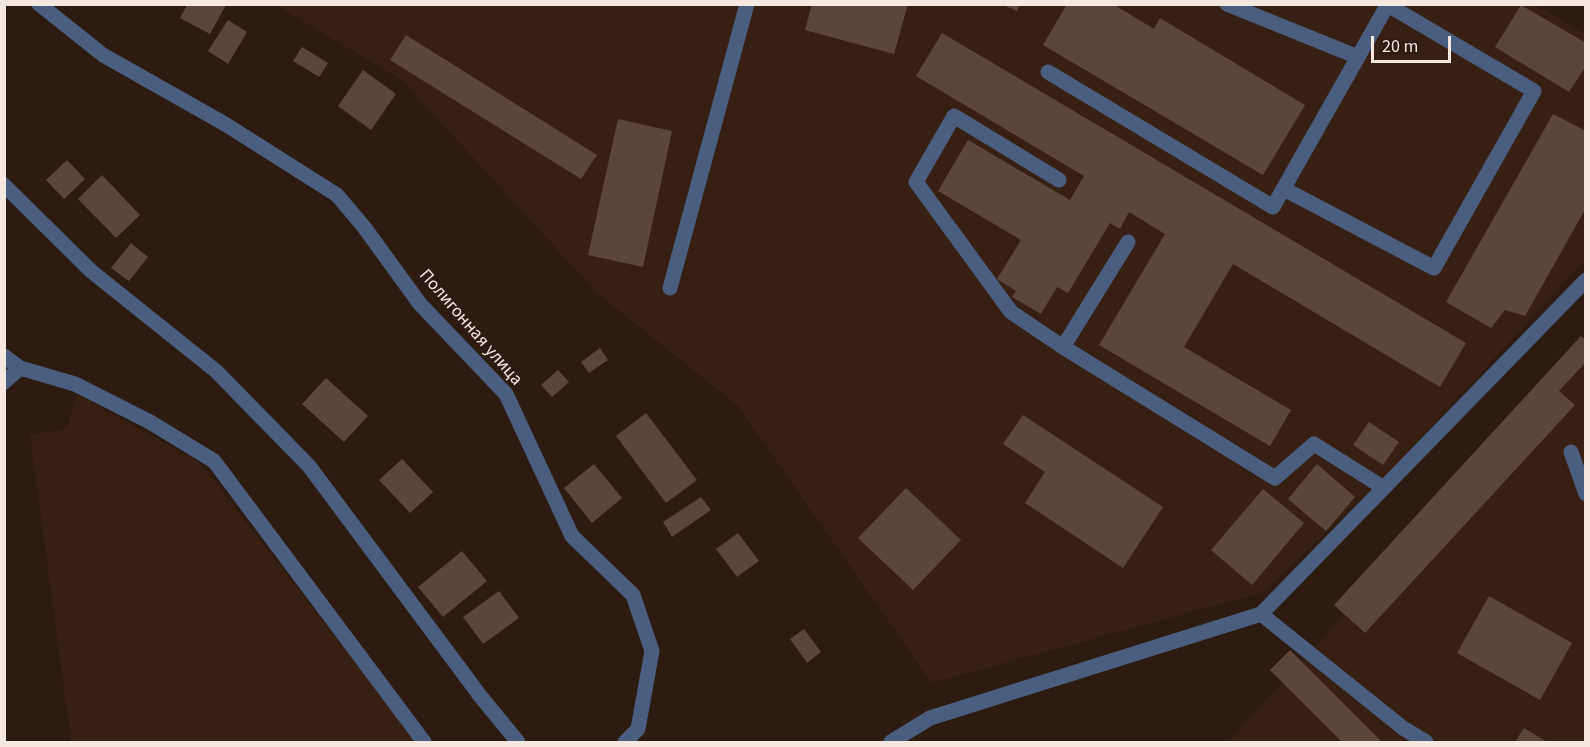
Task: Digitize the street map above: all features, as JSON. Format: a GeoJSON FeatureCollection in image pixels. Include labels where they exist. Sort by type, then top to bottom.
{"type":"FeatureCollection","features":[{"type":"Feature","properties":{"kind":"street","name":"Полигонная улица"},"geometry":{"type":"LineString","coordinates":[[39,4],[103,55],[225,124],[337,195],[364,227],[420,304],[506,394],[572,536],[633,595],[652,651],[638,729],[625,742]]}},
{"type":"Feature","properties":{"kind":"street"},"geometry":{"type":"LineString","coordinates":[[670,288],[747,4]]}},
{"type":"Feature","properties":{"kind":"street"},"geometry":{"type":"LineString","coordinates":[[1227,4],[1358,57]]}},
{"type":"Feature","properties":{"kind":"street"},"geometry":{"type":"LineString","coordinates":[[1048,72],[1273,207],[1388,5],[1534,91],[1434,268],[1284,189]]}},
{"type":"Feature","properties":{"kind":"street"},"geometry":{"type":"LineString","coordinates":[[1059,180],[954,116],[916,182],[1011,312],[1063,347],[1275,478],[1314,444],[1384,488]]}},
{"type":"Feature","properties":{"kind":"street"},"geometry":{"type":"LineString","coordinates":[[4,185],[91,271],[216,371],[309,466],[481,697],[518,742]]}},
{"type":"Feature","properties":{"kind":"street"},"geometry":{"type":"LineString","coordinates":[[1063,347],[1128,242]]}},
{"type":"Feature","properties":{"kind":"street"},"geometry":{"type":"LineString","coordinates":[[891,742],[930,718],[1261,614],[1586,280]]}},
{"type":"Feature","properties":{"kind":"street"},"geometry":{"type":"LineString","coordinates":[[4,356],[20,368],[75,384],[150,422],[214,461],[424,742]]}},
{"type":"Feature","properties":{"kind":"street"},"geometry":{"type":"LineString","coordinates":[[4,382],[20,368]]}},
{"type":"Feature","properties":{"kind":"street"},"geometry":{"type":"LineString","coordinates":[[1571,452],[1586,494]]}},
{"type":"Feature","properties":{"kind":"street"},"geometry":{"type":"LineString","coordinates":[[1261,614],[1402,728],[1426,742]]}},
{"type":"Feature","properties":{"kind":"shaded area"},"geometry":{"type":"Polygon","coordinates":[[[276,5],[1535,5],[1585,34],[1585,260],[1393,468],[1264,592],[932,683],[738,406],[596,292],[402,80],[276,5]]]}},
{"type":"Feature","properties":{"kind":"shaded area"},"geometry":{"type":"Polygon","coordinates":[[[1585,352],[1585,742],[1228,742],[1585,352]]]}},
{"type":"Feature","properties":{"kind":"shaded area"},"geometry":{"type":"Polygon","coordinates":[[[77,394],[200,463],[417,742],[71,742],[30,435],[66,429],[77,394]]]}},
{"type":"Feature","properties":{"kind":"building"},"geometry":{"type":"Polygon","coordinates":[[[812,4],[908,4],[894,54],[805,30],[812,4]]]}},
{"type":"Feature","properties":{"kind":"building"},"geometry":{"type":"Polygon","coordinates":[[[1001,4],[1020,4],[1017,11],[1001,4]]]}},
{"type":"Feature","properties":{"kind":"building"},"geometry":{"type":"Polygon","coordinates":[[[1067,4],[1113,4],[1154,29],[1160,18],[1305,105],[1263,175],[1043,45],[1067,4]]]}},
{"type":"Feature","properties":{"kind":"building"},"geometry":{"type":"Polygon","coordinates":[[[187,5],[226,5],[210,34],[180,18],[187,5]]]}},
{"type":"Feature","properties":{"kind":"building"},"geometry":{"type":"Polygon","coordinates":[[[1521,5],[1586,43],[1586,66],[1569,92],[1495,47],[1521,5]]]}},
{"type":"Feature","properties":{"kind":"building"},"geometry":{"type":"Polygon","coordinates":[[[228,20],[247,32],[228,64],[208,51],[228,20]]]}},
{"type":"Feature","properties":{"kind":"building"},"geometry":{"type":"Polygon","coordinates":[[[942,33],[1466,343],[1440,387],[1233,264],[1184,347],[1291,410],[1270,446],[1099,345],[1165,234],[1129,212],[1120,229],[1110,223],[1068,293],[1057,287],[1041,314],[1012,297],[1016,291],[997,279],[1021,240],[938,191],[968,140],[1070,200],[1084,176],[916,76],[942,33]]]}},
{"type":"Feature","properties":{"kind":"building"},"geometry":{"type":"Polygon","coordinates":[[[406,35],[597,155],[581,179],[390,60],[406,35]]]}},
{"type":"Feature","properties":{"kind":"building"},"geometry":{"type":"Polygon","coordinates":[[[302,47],[328,63],[319,77],[293,61],[302,47]]]}},
{"type":"Feature","properties":{"kind":"building"},"geometry":{"type":"Polygon","coordinates":[[[363,70],[396,94],[371,130],[338,106],[363,70]]]}},
{"type":"Feature","properties":{"kind":"building"},"geometry":{"type":"Polygon","coordinates":[[[1553,114],[1586,131],[1586,208],[1525,316],[1505,310],[1491,328],[1446,302],[1553,114]]]}},
{"type":"Feature","properties":{"kind":"building"},"geometry":{"type":"Polygon","coordinates":[[[618,119],[672,131],[643,267],[588,255],[618,119]]]}},
{"type":"Feature","properties":{"kind":"building"},"geometry":{"type":"Polygon","coordinates":[[[67,160],[85,179],[64,199],[46,180],[67,160]]]}},
{"type":"Feature","properties":{"kind":"building"},"geometry":{"type":"Polygon","coordinates":[[[102,175],[140,215],[116,238],[78,199],[102,175]]]}},
{"type":"Feature","properties":{"kind":"building"},"geometry":{"type":"Polygon","coordinates":[[[131,243],[148,257],[129,281],[111,268],[131,243]]]}},
{"type":"Feature","properties":{"kind":"building"},"geometry":{"type":"Polygon","coordinates":[[[1581,336],[1586,340],[1586,362],[1559,391],[1575,405],[1365,633],[1334,605],[1581,336]]]}},
{"type":"Feature","properties":{"kind":"building"},"geometry":{"type":"Polygon","coordinates":[[[600,348],[608,360],[589,373],[581,362],[600,348]]]}},
{"type":"Feature","properties":{"kind":"building"},"geometry":{"type":"Polygon","coordinates":[[[558,370],[569,382],[552,397],[541,385],[558,370]]]}},
{"type":"Feature","properties":{"kind":"building"},"geometry":{"type":"Polygon","coordinates":[[[326,378],[368,416],[344,442],[302,404],[326,378]]]}},
{"type":"Feature","properties":{"kind":"building"},"geometry":{"type":"Polygon","coordinates":[[[646,413],[697,480],[666,503],[616,436],[646,413]]]}},
{"type":"Feature","properties":{"kind":"building"},"geometry":{"type":"Polygon","coordinates":[[[1023,415],[1163,507],[1123,568],[1025,503],[1045,472],[1003,444],[1023,415]]]}},
{"type":"Feature","properties":{"kind":"building"},"geometry":{"type":"Polygon","coordinates":[[[1369,422],[1399,442],[1383,465],[1353,445],[1369,422]]]}},
{"type":"Feature","properties":{"kind":"building"},"geometry":{"type":"Polygon","coordinates":[[[402,459],[433,492],[410,513],[379,480],[402,459]]]}},
{"type":"Feature","properties":{"kind":"building"},"geometry":{"type":"Polygon","coordinates":[[[594,464],[622,498],[592,523],[564,488],[594,464]]]}},
{"type":"Feature","properties":{"kind":"building"},"geometry":{"type":"Polygon","coordinates":[[[1317,464],[1355,497],[1326,531],[1288,499],[1317,464]]]}},
{"type":"Feature","properties":{"kind":"building"},"geometry":{"type":"Polygon","coordinates":[[[906,488],[961,540],[913,590],[858,538],[906,488]]]}},
{"type":"Feature","properties":{"kind":"building"},"geometry":{"type":"Polygon","coordinates":[[[1263,489],[1304,523],[1252,585],[1211,550],[1263,489]]]}},
{"type":"Feature","properties":{"kind":"building"},"geometry":{"type":"Polygon","coordinates":[[[701,497],[711,510],[672,537],[663,522],[701,497]]]}},
{"type":"Feature","properties":{"kind":"building"},"geometry":{"type":"Polygon","coordinates":[[[738,533],[759,561],[737,577],[716,549],[738,533]]]}},
{"type":"Feature","properties":{"kind":"building"},"geometry":{"type":"Polygon","coordinates":[[[462,551],[487,581],[443,617],[418,587],[462,551]]]}},
{"type":"Feature","properties":{"kind":"building"},"geometry":{"type":"Polygon","coordinates":[[[499,591],[519,618],[483,644],[463,617],[499,591]]]}},
{"type":"Feature","properties":{"kind":"building"},"geometry":{"type":"Polygon","coordinates":[[[1489,596],[1572,643],[1540,700],[1457,653],[1489,596]]]}},
{"type":"Feature","properties":{"kind":"building"},"geometry":{"type":"Polygon","coordinates":[[[804,629],[821,652],[807,663],[790,639],[804,629]]]}},
{"type":"Feature","properties":{"kind":"building"},"geometry":{"type":"Polygon","coordinates":[[[1290,650],[1382,742],[1342,742],[1270,670],[1290,650]]]}},
{"type":"Feature","properties":{"kind":"building"},"geometry":{"type":"Polygon","coordinates":[[[1524,728],[1547,742],[1515,742],[1524,728]]]}}]}
